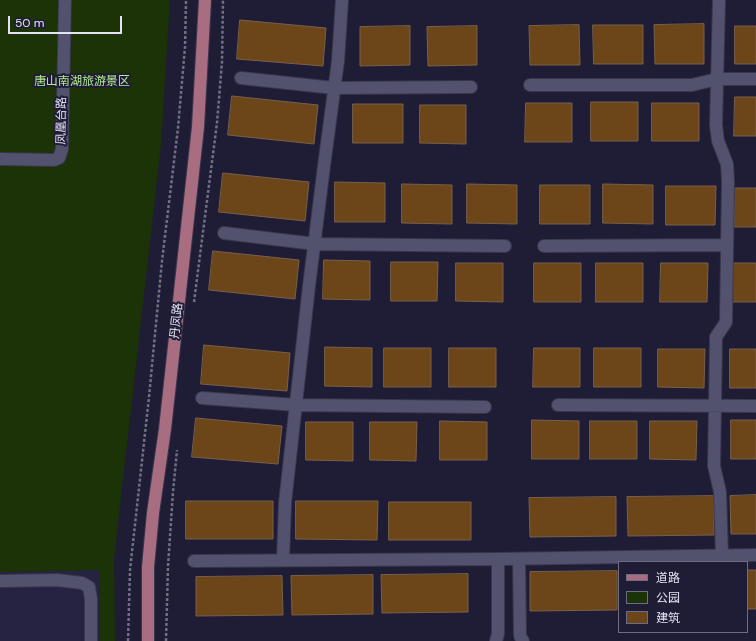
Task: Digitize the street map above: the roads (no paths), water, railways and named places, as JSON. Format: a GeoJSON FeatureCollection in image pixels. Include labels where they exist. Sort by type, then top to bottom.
{"type":"FeatureCollection","features":[{"type":"Feature","properties":{"kind":"main road","name":"丹凤路"},"geometry":{"type":"LineString","coordinates":[[148,641],[148,568],[153,514],[165,430],[198,127],[205,0]]}},
{"type":"Feature","properties":{"kind":"street","name":"凤凰台路"},"geometry":{"type":"LineString","coordinates":[[0,159],[54,160],[60,158],[62,149],[65,0]]}},
{"type":"Feature","properties":{"kind":"street"},"geometry":{"type":"LineString","coordinates":[[283,560],[285,503],[338,61],[342,0]]}},
{"type":"Feature","properties":{"kind":"street"},"geometry":{"type":"LineString","coordinates":[[718,0],[716,126],[718,141],[727,164],[728,182],[726,322],[716,337],[714,466],[720,492],[722,556]]}},
{"type":"Feature","properties":{"kind":"street"},"geometry":{"type":"LineString","coordinates":[[241,78],[334,88],[471,87]]}},
{"type":"Feature","properties":{"kind":"street"},"geometry":{"type":"LineString","coordinates":[[530,85],[692,85],[717,79],[756,79]]}},
{"type":"Feature","properties":{"kind":"street"},"geometry":{"type":"LineString","coordinates":[[224,233],[315,244],[504,246]]}},
{"type":"Feature","properties":{"kind":"street"},"geometry":{"type":"LineString","coordinates":[[544,246],[727,245]]}},
{"type":"Feature","properties":{"kind":"street"},"geometry":{"type":"LineString","coordinates":[[202,398],[296,405],[485,406]]}},
{"type":"Feature","properties":{"kind":"street"},"geometry":{"type":"LineString","coordinates":[[558,405],[756,406]]}},
{"type":"Feature","properties":{"kind":"street"},"geometry":{"type":"LineString","coordinates":[[194,561],[519,559],[756,555]]}},
{"type":"Feature","properties":{"kind":"street"},"geometry":{"type":"LineString","coordinates":[[496,641],[498,634],[498,559]]}},
{"type":"Feature","properties":{"kind":"street"},"geometry":{"type":"LineString","coordinates":[[519,559],[520,636],[523,641]]}},
{"type":"Feature","properties":{"kind":"street"},"geometry":{"type":"LineString","coordinates":[[0,581],[56,580],[82,583],[89,587],[91,599],[91,641]]}},
{"type":"Feature","properties":{"kind":"park label","name":"唐山南湖旅游景区"},"geometry":{"type":"Point","coordinates":[82,82]}}]}
